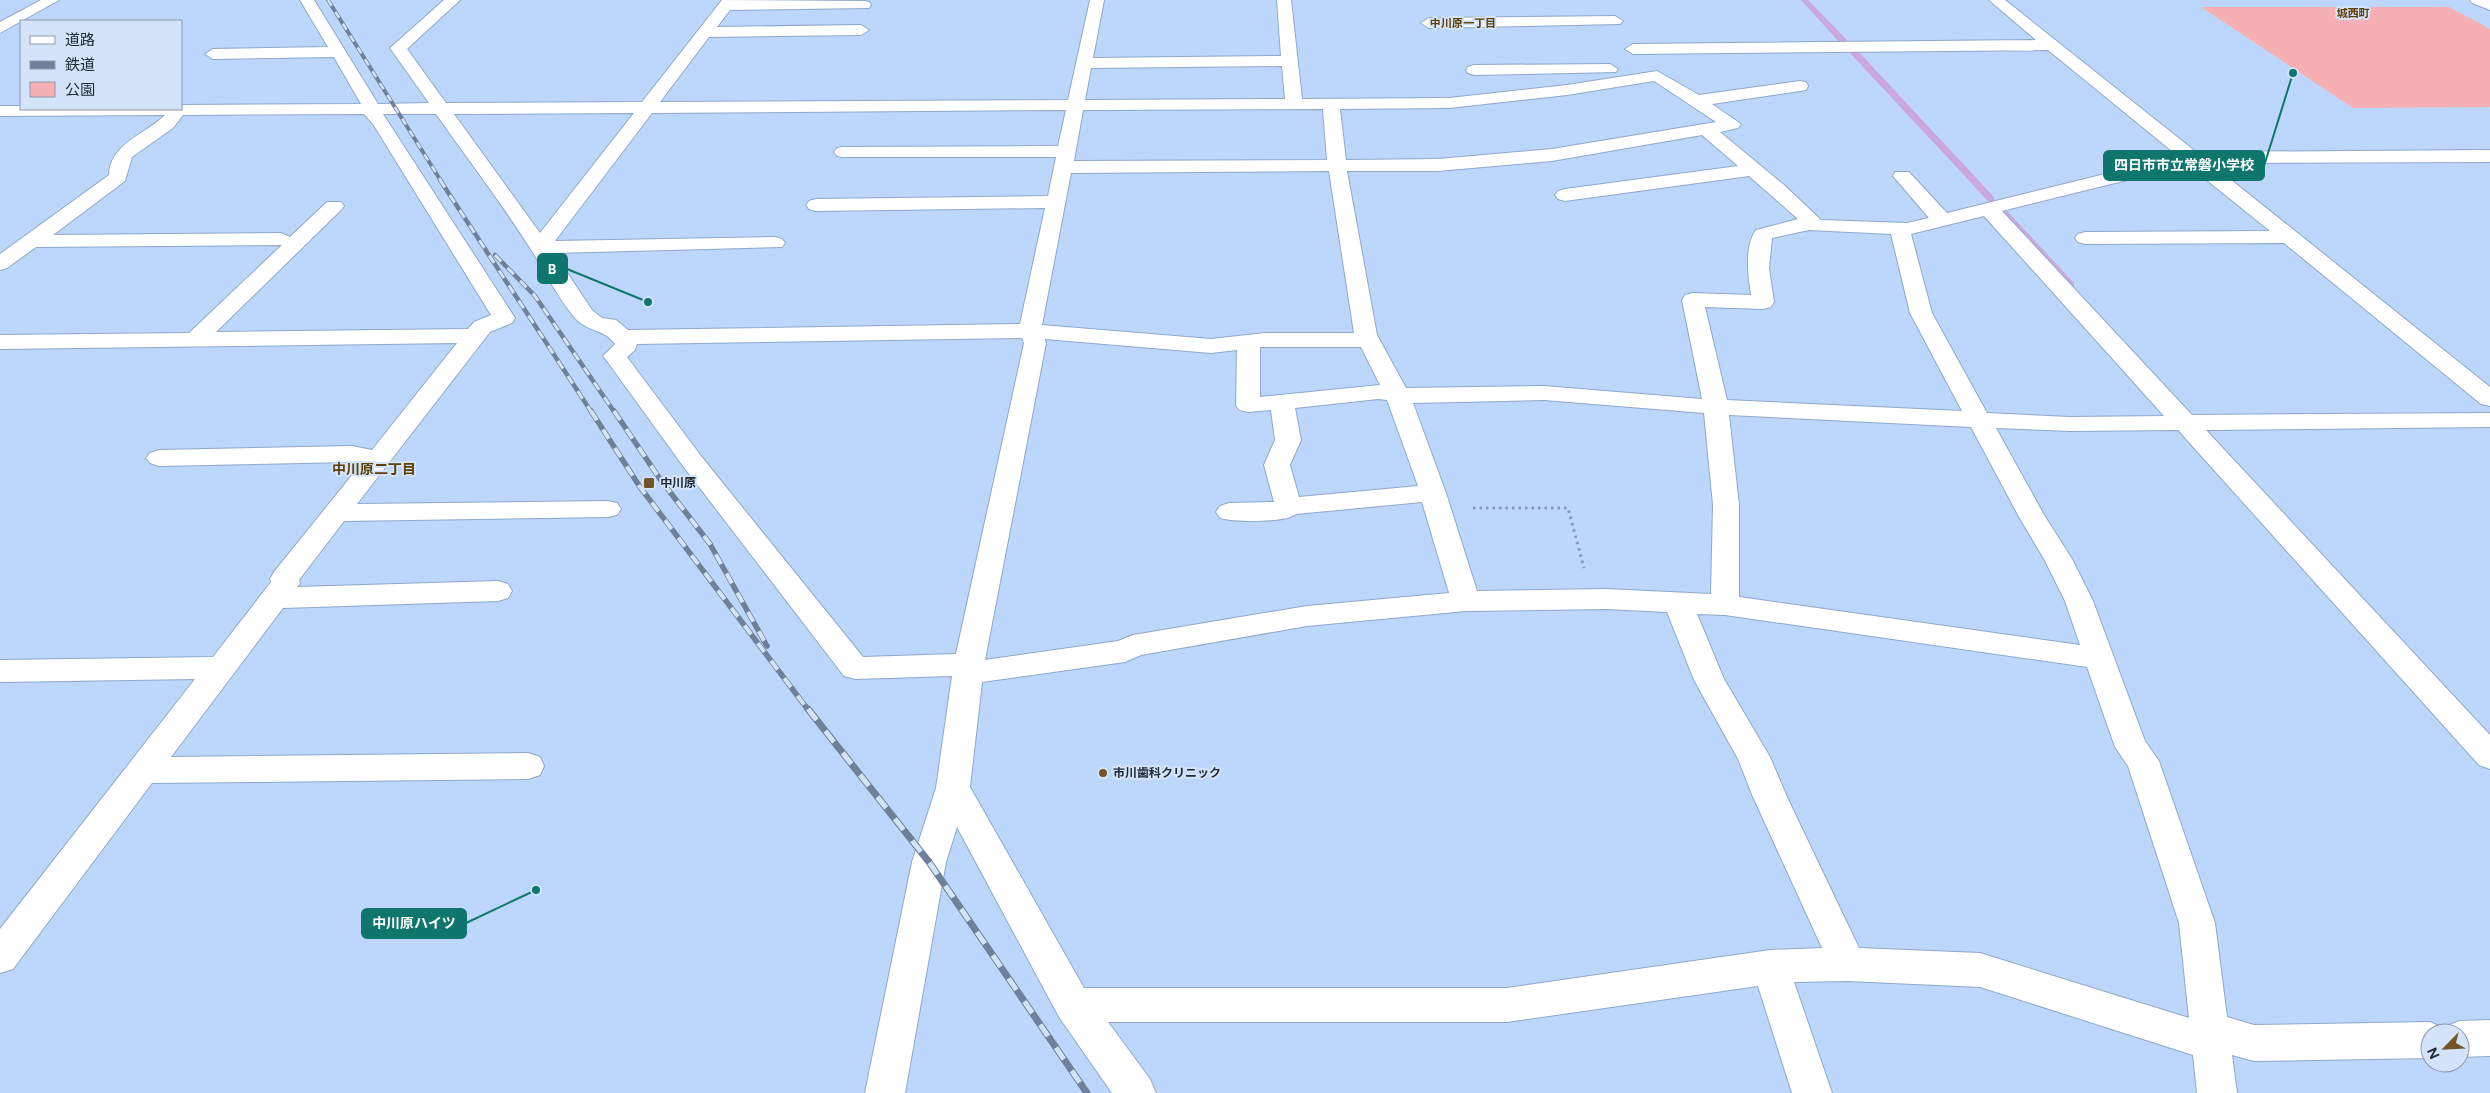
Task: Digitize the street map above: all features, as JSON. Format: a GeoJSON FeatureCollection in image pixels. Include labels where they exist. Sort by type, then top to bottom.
{"type":"FeatureCollection","features":[{"type":"Feature","properties":{"kind":"street"},"geometry":{"type":"LineString","coordinates":[[0,28],[52,0]]}},
{"type":"Feature","properties":{"kind":"street"},"geometry":{"type":"LineString","coordinates":[[307,0],[370,102],[369,109]]}},
{"type":"Feature","properties":{"kind":"street"},"geometry":{"type":"LineString","coordinates":[[453,0],[398,48],[540,247],[571,298],[584,315],[596,325],[608,326],[622,336],[627,345],[615,356],[692,461],[855,668],[968,669],[1125,651],[1133,646],[1308,616],[1466,601],[1592,600],[1726,605],[2098,658]]}},
{"type":"Feature","properties":{"kind":"street"},"geometry":{"type":"LineString","coordinates":[[885,1093],[929,862],[953,788],[968,669],[1035,343],[1030,331],[1097,0]]}},
{"type":"Feature","properties":{"kind":"street"},"geometry":{"type":"LineString","coordinates":[[1284,0],[1294,103]]}},
{"type":"Feature","properties":{"kind":"street"},"geometry":{"type":"LineString","coordinates":[[1996,0],[2490,399]]}},
{"type":"Feature","properties":{"kind":"street"},"geometry":{"type":"LineString","coordinates":[[2477,0],[2490,6]]}},
{"type":"Feature","properties":{"kind":"street"},"geometry":{"type":"LineString","coordinates":[[540,247],[728,3],[864,5]]}},
{"type":"Feature","properties":{"kind":"street"},"geometry":{"type":"LineString","coordinates":[[1607,7],[1648,73]]}},
{"type":"Feature","properties":{"kind":"street"},"geometry":{"type":"LineString","coordinates":[[1429,23],[1616,21]]}},
{"type":"Feature","properties":{"kind":"street"},"geometry":{"type":"LineString","coordinates":[[704,33],[724,31],[861,30]]}},
{"type":"Feature","properties":{"kind":"street"},"geometry":{"type":"LineString","coordinates":[[1633,49],[2053,45]]}},
{"type":"Feature","properties":{"kind":"street"},"geometry":{"type":"LineString","coordinates":[[212,54],[340,52]]}},
{"type":"Feature","properties":{"kind":"street"},"geometry":{"type":"LineString","coordinates":[[1085,63],[1290,61]]}},
{"type":"Feature","properties":{"kind":"street"},"geometry":{"type":"LineString","coordinates":[[843,152],[1393,166],[1505,160],[1599,148],[1732,124],[1657,76],[1648,73],[1474,70]]}},
{"type":"Feature","properties":{"kind":"street"},"geometry":{"type":"LineString","coordinates":[[182,109],[1450,103],[1567,90],[1648,73]]}},
{"type":"Feature","properties":{"kind":"street"},"geometry":{"type":"LineString","coordinates":[[1696,101],[1800,86]]}},
{"type":"Feature","properties":{"kind":"street"},"geometry":{"type":"LineString","coordinates":[[1331,103],[1337,166],[1366,338],[1369,340],[1398,396],[1435,501],[1466,601]]}},
{"type":"Feature","properties":{"kind":"street"},"geometry":{"type":"LineString","coordinates":[[0,956],[286,583],[284,579],[376,459],[482,328],[504,318],[380,121],[369,109]]}},
{"type":"Feature","properties":{"kind":"street"},"geometry":{"type":"LineString","coordinates":[[0,110],[20,110]]}},
{"type":"Feature","properties":{"kind":"street"},"geometry":{"type":"LineString","coordinates":[[0,264],[118,177],[120,160],[129,150],[175,118],[178,110]]}},
{"type":"Feature","properties":{"kind":"street"},"geometry":{"type":"LineString","coordinates":[[1706,129],[1777,189],[1816,226],[1907,229],[2193,158],[2490,156]]}},
{"type":"Feature","properties":{"kind":"street"},"geometry":{"type":"LineString","coordinates":[[1565,195],[1753,170]]}},
{"type":"Feature","properties":{"kind":"street"},"geometry":{"type":"LineString","coordinates":[[1902,176],[1942,220]]}},
{"type":"Feature","properties":{"kind":"street"},"geometry":{"type":"LineString","coordinates":[[816,205],[1057,202]]}},
{"type":"Feature","properties":{"kind":"street"},"geometry":{"type":"LineString","coordinates":[[196,340],[334,206]]}},
{"type":"Feature","properties":{"kind":"street"},"geometry":{"type":"LineString","coordinates":[[1989,209],[2490,756]]}},
{"type":"Feature","properties":{"kind":"street"},"geometry":{"type":"LineString","coordinates":[[1726,605],[1726,505],[1716,407],[1694,300],[1763,302],[1758,280],[1760,243],[1763,234],[1792,226],[1813,224]]}},
{"type":"Feature","properties":{"kind":"street"},"geometry":{"type":"LineString","coordinates":[[1899,228],[1921,314],[2031,515],[2058,559],[2079,601],[2131,747],[2143,761],[2197,923],[2217,1093]]}},
{"type":"Feature","properties":{"kind":"street"},"geometry":{"type":"LineString","coordinates":[[2085,238],[2290,237]]}},
{"type":"Feature","properties":{"kind":"street"},"geometry":{"type":"LineString","coordinates":[[29,242],[281,239]]}},
{"type":"Feature","properties":{"kind":"street"},"geometry":{"type":"LineString","coordinates":[[540,247],[776,244]]}},
{"type":"Feature","properties":{"kind":"street"},"geometry":{"type":"LineString","coordinates":[[622,336],[1030,331],[1211,346],[1249,342],[1369,340]]}},
{"type":"Feature","properties":{"kind":"street"},"geometry":{"type":"LineString","coordinates":[[0,342],[475,336]]}},
{"type":"Feature","properties":{"kind":"street"},"geometry":{"type":"LineString","coordinates":[[1249,342],[1248,405],[1378,392],[1398,396],[1544,393],[1716,407],[2070,424],[2490,420]]}},
{"type":"Feature","properties":{"kind":"street"},"geometry":{"type":"LineString","coordinates":[[1282,402],[1288,440],[1277,465],[1288,506]]}},
{"type":"Feature","properties":{"kind":"street"},"geometry":{"type":"LineString","coordinates":[[159,458],[352,454],[376,459]]}},
{"type":"Feature","properties":{"kind":"street"},"geometry":{"type":"LineString","coordinates":[[1229,512],[1285,510],[1288,506],[1435,501]]}},
{"type":"Feature","properties":{"kind":"street"},"geometry":{"type":"LineString","coordinates":[[334,513],[608,509]]}},
{"type":"Feature","properties":{"kind":"street"},"geometry":{"type":"LineString","coordinates":[[274,598],[498,591]]}},
{"type":"Feature","properties":{"kind":"street"},"geometry":{"type":"LineString","coordinates":[[1678,602],[1709,680],[1754,757],[1770,797],[1848,964]]}},
{"type":"Feature","properties":{"kind":"street"},"geometry":{"type":"LineString","coordinates":[[0,671],[220,668]]}},
{"type":"Feature","properties":{"kind":"street"},"geometry":{"type":"LineString","coordinates":[[141,770],[528,766]]}},
{"type":"Feature","properties":{"kind":"street"},"geometry":{"type":"LineString","coordinates":[[953,788],[1073,1005],[1136,1093]]}},
{"type":"Feature","properties":{"kind":"street"},"geometry":{"type":"LineString","coordinates":[[1073,1005],[1507,1006],[1770,967],[1848,964],[1980,970],[2211,1036],[2254,1043],[2420,1040]]}},
{"type":"Feature","properties":{"kind":"street"},"geometry":{"type":"LineString","coordinates":[[1770,967],[1812,1093]]}},
{"type":"Feature","properties":{"kind":"street"},"geometry":{"type":"LineString","coordinates":[[2470,1039],[2490,1038]]}},
{"type":"Feature","properties":{"kind":"path"},"geometry":{"type":"LineString","coordinates":[[1435,501],[1568,508],[1592,600]]}},
{"type":"Feature","properties":{"kind":"green space"},"geometry":{"type":"Polygon","coordinates":[[[2201,7],[2449,7],[2490,29],[2490,107],[2353,108],[2201,7]]]}},
{"type":"Feature","properties":{"kind":"waterway"},"geometry":{"type":"LineString","coordinates":[[1804,0],[1844,42]]}},
{"type":"Feature","properties":{"kind":"waterway"},"geometry":{"type":"LineString","coordinates":[[1853,51],[1991,199]]}},
{"type":"Feature","properties":{"kind":"waterway"},"geometry":{"type":"LineString","coordinates":[[2004,213],[2071,285]]}},
{"type":"Feature","properties":{"kind":"railway"},"geometry":{"type":"LineString","coordinates":[[328,0],[441,181]]}},
{"type":"Feature","properties":{"kind":"railway"},"geometry":{"type":"LineString","coordinates":[[440,180],[592,413]]}},
{"type":"Feature","properties":{"kind":"railway"},"geometry":{"type":"LineString","coordinates":[[495,255],[535,296],[615,413]]}},
{"type":"Feature","properties":{"kind":"railway"},"geometry":{"type":"LineString","coordinates":[[591,411],[640,487],[809,711]]}},
{"type":"Feature","properties":{"kind":"railway"},"geometry":{"type":"LineString","coordinates":[[614,411],[660,479],[710,544],[767,646]]}},
{"type":"Feature","properties":{"kind":"railway"},"geometry":{"type":"LineString","coordinates":[[808,709],[929,862],[1087,1093]]}},
{"type":"Feature","properties":{"kind":"place","name":"四日市市立常磐小学校"},"geometry":{"type":"Point","coordinates":[2293,73]}},
{"type":"Feature","properties":{"kind":"place","name":"B"},"geometry":{"type":"Point","coordinates":[648,302]}},
{"type":"Feature","properties":{"kind":"place","name":"中川原"},"geometry":{"type":"Point","coordinates":[649,483]}},
{"type":"Feature","properties":{"kind":"place","name":"市川歯科クリニック"},"geometry":{"type":"Point","coordinates":[1103,773]}},
{"type":"Feature","properties":{"kind":"place","name":"中川原ハイツ"},"geometry":{"type":"Point","coordinates":[536,890]}},
{"type":"Feature","properties":{"kind":"district","name":"城西町"},"geometry":{"type":"Point","coordinates":[2353,13]}},
{"type":"Feature","properties":{"kind":"district","name":"中川原一丁目"},"geometry":{"type":"Point","coordinates":[1463,23]}},
{"type":"Feature","properties":{"kind":"district","name":"中川原二丁目"},"geometry":{"type":"Point","coordinates":[374,469]}}]}
